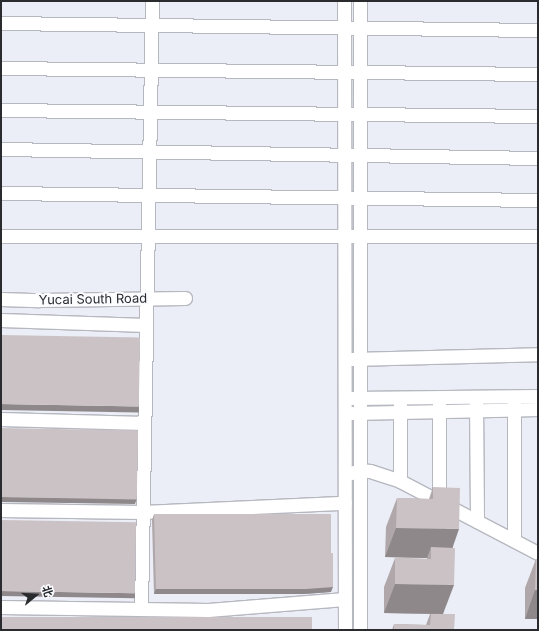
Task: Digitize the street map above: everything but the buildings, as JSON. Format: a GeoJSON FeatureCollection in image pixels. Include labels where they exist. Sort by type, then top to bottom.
{"type":"FeatureCollection","features":[{"type":"Feature","properties":{"kind":"street"},"geometry":{"type":"LineString","coordinates":[[141,609],[152,1]]}},
{"type":"Feature","properties":{"kind":"street"},"geometry":{"type":"LineString","coordinates":[[344,1],[345,630]]}},
{"type":"Feature","properties":{"kind":"street"},"geometry":{"type":"LineString","coordinates":[[360,1],[360,630]]}},
{"type":"Feature","properties":{"kind":"street"},"geometry":{"type":"LineString","coordinates":[[1,22],[538,30]]}},
{"type":"Feature","properties":{"kind":"street"},"geometry":{"type":"LineString","coordinates":[[1,68],[538,74]]}},
{"type":"Feature","properties":{"kind":"street"},"geometry":{"type":"LineString","coordinates":[[1,110],[538,116]]}},
{"type":"Feature","properties":{"kind":"street"},"geometry":{"type":"LineString","coordinates":[[1,149],[538,158]]}},
{"type":"Feature","properties":{"kind":"street"},"geometry":{"type":"LineString","coordinates":[[3,193],[538,200]]}},
{"type":"Feature","properties":{"kind":"street"},"geometry":{"type":"LineString","coordinates":[[1,236],[538,236]]}},
{"type":"Feature","properties":{"kind":"street","name":"Yucai South Road"},"geometry":{"type":"LineString","coordinates":[[1,299],[39,300],[185,298]]}},
{"type":"Feature","properties":{"kind":"street"},"geometry":{"type":"LineString","coordinates":[[1,320],[146,325]]}},
{"type":"Feature","properties":{"kind":"street"},"geometry":{"type":"LineString","coordinates":[[344,359],[538,354]]}},
{"type":"Feature","properties":{"kind":"street"},"geometry":{"type":"LineString","coordinates":[[514,396],[514,540]]}},
{"type":"Feature","properties":{"kind":"street"},"geometry":{"type":"LineString","coordinates":[[344,399],[538,396]]}},
{"type":"Feature","properties":{"kind":"street"},"geometry":{"type":"LineString","coordinates":[[439,397],[439,501]]}},
{"type":"Feature","properties":{"kind":"street"},"geometry":{"type":"LineString","coordinates":[[476,397],[477,521]]}},
{"type":"Feature","properties":{"kind":"street"},"geometry":{"type":"LineString","coordinates":[[400,398],[400,481]]}},
{"type":"Feature","properties":{"kind":"street"},"geometry":{"type":"LineString","coordinates":[[344,413],[538,409]]}},
{"type":"Feature","properties":{"kind":"street"},"geometry":{"type":"LineString","coordinates":[[1,419],[144,423]]}},
{"type":"Feature","properties":{"kind":"street"},"geometry":{"type":"LineString","coordinates":[[345,475],[360,470],[370,471],[400,481],[538,553]]}},
{"type":"Feature","properties":{"kind":"street"},"geometry":{"type":"LineString","coordinates":[[1,510],[143,512],[345,503]]}},
{"type":"Feature","properties":{"kind":"street"},"geometry":{"type":"LineString","coordinates":[[1,607],[208,610],[345,599]]}}]}
